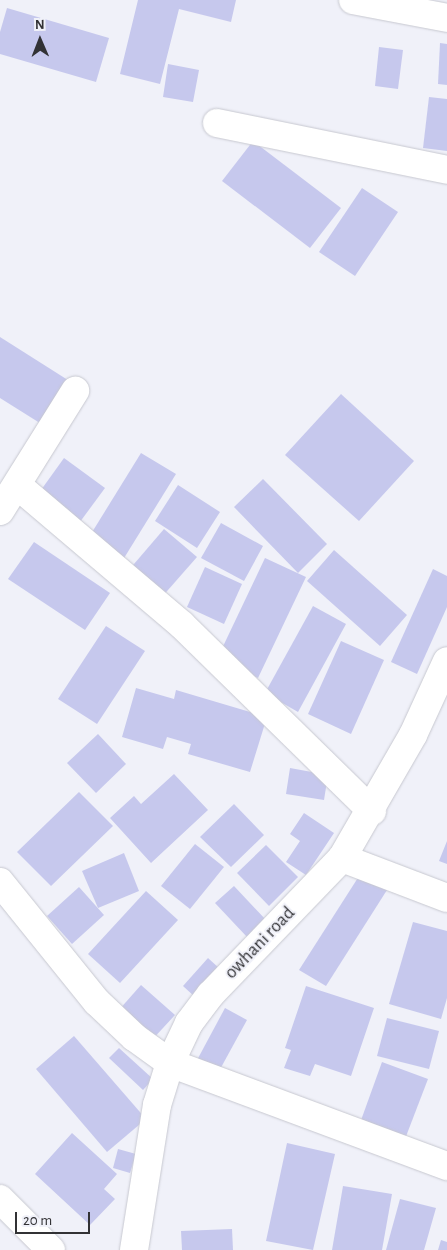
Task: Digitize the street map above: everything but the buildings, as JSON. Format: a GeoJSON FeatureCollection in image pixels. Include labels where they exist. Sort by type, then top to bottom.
{"type":"FeatureCollection","features":[{"type":"Feature","properties":{"kind":"street"},"geometry":{"type":"LineString","coordinates":[[353,0],[447,18]]}},
{"type":"Feature","properties":{"kind":"street"},"geometry":{"type":"LineString","coordinates":[[217,123],[447,170]]}},
{"type":"Feature","properties":{"kind":"street"},"geometry":{"type":"LineString","coordinates":[[0,510],[75,391]]}},
{"type":"Feature","properties":{"kind":"street"},"geometry":{"type":"LineString","coordinates":[[17,485],[182,626],[372,810]]}},
{"type":"Feature","properties":{"kind":"street","name":"owhani road"},"geometry":{"type":"LineString","coordinates":[[134,1250],[156,1105],[170,1063],[189,1023],[211,994],[342,858],[372,810],[413,735],[447,661]]}},
{"type":"Feature","properties":{"kind":"street"},"geometry":{"type":"LineString","coordinates":[[342,858],[447,898]]}},
{"type":"Feature","properties":{"kind":"street"},"geometry":{"type":"LineString","coordinates":[[0,882],[97,1002],[134,1037],[170,1063],[447,1166]]}},
{"type":"Feature","properties":{"kind":"street"},"geometry":{"type":"LineString","coordinates":[[0,1199],[51,1250]]}}]}
